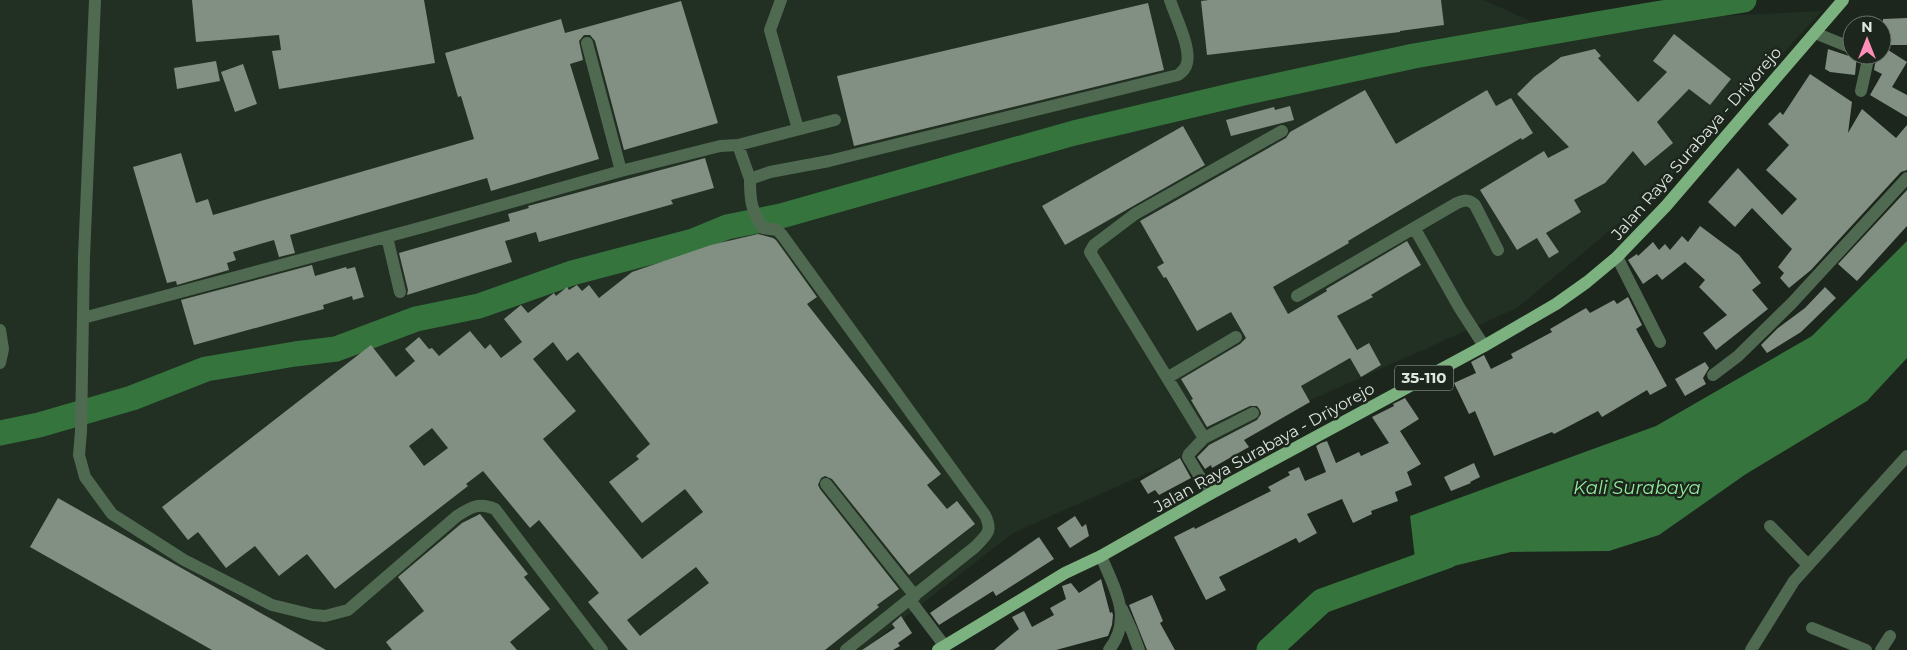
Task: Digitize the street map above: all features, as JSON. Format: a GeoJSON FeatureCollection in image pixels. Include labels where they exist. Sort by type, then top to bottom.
{"type":"FeatureCollection","features":[{"type":"Feature","properties":{"kind":"main road","name":"Jalan Raya Surabaya - Driyorejo"},"geometry":{"type":"LineString","coordinates":[[941,648],[1065,573],[1101,556],[1210,494],[1484,346],[1556,304],[1587,282],[1617,258],[1666,206],[1843,0]]}},
{"type":"Feature","properties":{"kind":"street"},"geometry":{"type":"LineString","coordinates":[[95,0],[79,455],[85,477],[112,514],[184,560],[272,605],[313,615],[337,614],[348,610],[457,516],[472,506],[487,505],[495,509],[602,650]]}},
{"type":"Feature","properties":{"kind":"street"},"geometry":{"type":"LineString","coordinates":[[781,0],[770,30],[798,130]]}},
{"type":"Feature","properties":{"kind":"street"},"geometry":{"type":"LineString","coordinates":[[750,179],[770,172],[829,161],[1178,75],[1184,71],[1188,54],[1170,0]]}},
{"type":"Feature","properties":{"kind":"street"},"geometry":{"type":"LineString","coordinates":[[1814,33],[1842,44]]}},
{"type":"Feature","properties":{"kind":"street"},"geometry":{"type":"LineString","coordinates":[[586,43],[621,171]]}},
{"type":"Feature","properties":{"kind":"street"},"geometry":{"type":"LineString","coordinates":[[1861,91],[1867,65]]}},
{"type":"Feature","properties":{"kind":"street"},"geometry":{"type":"LineString","coordinates":[[83,318],[388,237],[621,171],[720,146],[738,145],[835,120]]}},
{"type":"Feature","properties":{"kind":"street"},"geometry":{"type":"LineString","coordinates":[[1204,438],[1090,252],[1094,245],[1134,214],[1282,131]]}},
{"type":"Feature","properties":{"kind":"street"},"geometry":{"type":"LineString","coordinates":[[738,145],[750,179],[750,202],[763,228],[777,230],[782,235],[985,515],[990,525],[989,532],[975,547],[846,650]]}},
{"type":"Feature","properties":{"kind":"street"},"geometry":{"type":"LineString","coordinates":[[1713,375],[1738,356],[1792,303],[1907,178]]}},
{"type":"Feature","properties":{"kind":"street"},"geometry":{"type":"LineString","coordinates":[[1297,296],[1457,203],[1468,200],[1476,205],[1498,250]]}},
{"type":"Feature","properties":{"kind":"street"},"geometry":{"type":"LineString","coordinates":[[1415,229],[1459,307],[1484,346]]}},
{"type":"Feature","properties":{"kind":"street"},"geometry":{"type":"LineString","coordinates":[[388,237],[400,292]]}},
{"type":"Feature","properties":{"kind":"street"},"geometry":{"type":"LineString","coordinates":[[1617,258],[1660,342]]}},
{"type":"Feature","properties":{"kind":"street"},"geometry":{"type":"LineString","coordinates":[[0,330],[3,349],[0,363]]}},
{"type":"Feature","properties":{"kind":"street"},"geometry":{"type":"LineString","coordinates":[[1167,378],[1236,337]]}},
{"type":"Feature","properties":{"kind":"street"},"geometry":{"type":"LineString","coordinates":[[1210,494],[1188,457],[1190,451],[1204,438],[1254,412]]}},
{"type":"Feature","properties":{"kind":"street"},"geometry":{"type":"LineString","coordinates":[[1751,650],[1794,581],[1907,456]]}},
{"type":"Feature","properties":{"kind":"street"},"geometry":{"type":"LineString","coordinates":[[826,484],[913,598],[941,648]]}},
{"type":"Feature","properties":{"kind":"street"},"geometry":{"type":"LineString","coordinates":[[1770,526],[1808,565]]}},
{"type":"Feature","properties":{"kind":"street"},"geometry":{"type":"LineString","coordinates":[[1101,556],[1139,650]]}},
{"type":"Feature","properties":{"kind":"street"},"geometry":{"type":"LineString","coordinates":[[1109,650],[1119,634],[1122,609]]}},
{"type":"Feature","properties":{"kind":"street"},"geometry":{"type":"LineString","coordinates":[[1812,628],[1866,650]]}},
{"type":"Feature","properties":{"kind":"street"},"geometry":{"type":"LineString","coordinates":[[1881,650],[1890,636]]}},
{"type":"Feature","properties":{"kind":"shaded area"},"geometry":{"type":"Polygon","coordinates":[[[0,0],[1484,0],[1539,25],[1822,11],[1656,192],[1517,308],[1013,533],[863,650],[0,650],[0,0]]]}},
{"type":"Feature","properties":{"kind":"water","name":"Kali Surabaya"},"geometry":{"type":"Polygon","coordinates":[[[1907,241],[1907,358],[1867,401],[1746,474],[1659,535],[1609,551],[1511,552],[1417,575],[1410,516],[1656,426],[1812,336],[1907,241]]]}},
{"type":"Feature","properties":{"kind":"building"},"geometry":{"type":"Polygon","coordinates":[[[192,0],[424,0],[435,63],[279,89],[272,51],[281,50],[279,35],[196,42],[192,0]]]}},
{"type":"Feature","properties":{"kind":"building"},"geometry":{"type":"Polygon","coordinates":[[[1441,0],[1444,25],[1207,55],[1201,1],[1441,0]]]}},
{"type":"Feature","properties":{"kind":"building"},"geometry":{"type":"Polygon","coordinates":[[[681,1],[718,123],[624,150],[595,41],[590,35],[584,35],[579,41],[583,60],[570,64],[599,159],[491,191],[487,178],[290,235],[295,253],[279,257],[274,240],[233,252],[236,260],[227,263],[229,270],[177,285],[176,281],[167,283],[133,167],[181,153],[196,203],[208,199],[213,215],[474,139],[461,96],[458,97],[445,53],[561,19],[565,33],[681,1]]]}},
{"type":"Feature","properties":{"kind":"building"},"geometry":{"type":"Polygon","coordinates":[[[1148,3],[1164,70],[854,146],[837,76],[1148,3]]]}},
{"type":"Feature","properties":{"kind":"building"},"geometry":{"type":"Polygon","coordinates":[[[1907,18],[1907,45],[1892,45],[1892,19],[1907,18]]]}},
{"type":"Feature","properties":{"kind":"building"},"geometry":{"type":"Polygon","coordinates":[[[1674,34],[1731,79],[1710,105],[1689,89],[1657,122],[1673,143],[1645,166],[1633,151],[1605,183],[1574,200],[1581,212],[1546,233],[1559,252],[1549,258],[1537,238],[1517,250],[1480,190],[1544,151],[1548,158],[1569,147],[1517,94],[1534,77],[1561,57],[1595,49],[1601,56],[1598,58],[1638,102],[1667,72],[1653,61],[1674,34]]]}},
{"type":"Feature","properties":{"kind":"building"},"geometry":{"type":"Polygon","coordinates":[[[1828,49],[1842,54],[1842,65],[1856,65],[1855,75],[1830,72],[1825,69],[1828,49]]]}},
{"type":"Feature","properties":{"kind":"building"},"geometry":{"type":"Polygon","coordinates":[[[1892,52],[1907,62],[1892,87],[1907,95],[1907,117],[1870,95],[1882,74],[1874,70],[1875,65],[1892,65],[1892,52]]]}},
{"type":"Feature","properties":{"kind":"building"},"geometry":{"type":"Polygon","coordinates":[[[216,61],[220,81],[177,89],[174,68],[216,61]]]}},
{"type":"Feature","properties":{"kind":"building"},"geometry":{"type":"Polygon","coordinates":[[[243,64],[257,104],[235,112],[221,72],[243,64]]]}},
{"type":"Feature","properties":{"kind":"building"},"geometry":{"type":"Polygon","coordinates":[[[1810,74],[1852,102],[1848,133],[1862,109],[1896,138],[1907,125],[1907,170],[1901,172],[1811,270],[1789,288],[1780,278],[1784,273],[1778,267],[1792,249],[1752,208],[1735,227],[1708,202],[1738,168],[1782,215],[1797,199],[1766,170],[1789,145],[1768,124],[1780,112],[1783,115],[1810,74]]]}},
{"type":"Feature","properties":{"kind":"building"},"geometry":{"type":"Polygon","coordinates":[[[1365,90],[1396,144],[1487,90],[1496,106],[1511,98],[1533,133],[1522,140],[1521,138],[1273,287],[1288,314],[1407,241],[1421,265],[1371,295],[1373,297],[1337,316],[1357,350],[1369,343],[1381,365],[1361,377],[1350,358],[1301,386],[1310,402],[1244,440],[1249,447],[1212,468],[1211,465],[1205,469],[1197,457],[1209,445],[1257,420],[1261,414],[1260,410],[1257,406],[1250,406],[1207,427],[1181,379],[1240,344],[1246,338],[1231,312],[1197,331],[1166,277],[1164,278],[1157,267],[1164,263],[1140,221],[1286,138],[1290,132],[1365,90]]]}},
{"type":"Feature","properties":{"kind":"building"},"geometry":{"type":"Polygon","coordinates":[[[1290,106],[1294,120],[1231,136],[1226,120],[1274,107],[1275,110],[1290,106]]]}},
{"type":"Feature","properties":{"kind":"building"},"geometry":{"type":"Polygon","coordinates":[[[1183,126],[1205,165],[1065,245],[1042,206],[1183,126]]]}},
{"type":"Feature","properties":{"kind":"building"},"geometry":{"type":"Polygon","coordinates":[[[705,158],[714,188],[671,200],[673,204],[539,242],[536,232],[505,241],[512,262],[407,295],[408,290],[399,253],[510,221],[508,214],[529,208],[528,206],[705,158]]]}},
{"type":"Feature","properties":{"kind":"building"},"geometry":{"type":"Polygon","coordinates":[[[1907,190],[1907,226],[1857,281],[1838,264],[1907,190]]]}},
{"type":"Feature","properties":{"kind":"building"},"geometry":{"type":"Polygon","coordinates":[[[1700,226],[1739,255],[1761,283],[1752,290],[1768,309],[1716,350],[1703,333],[1727,315],[1699,287],[1705,280],[1685,262],[1662,280],[1657,274],[1643,284],[1628,260],[1637,254],[1638,256],[1653,242],[1659,250],[1665,244],[1670,250],[1682,236],[1688,242],[1700,226]]]}},
{"type":"Feature","properties":{"kind":"building"},"geometry":{"type":"Polygon","coordinates":[[[758,234],[776,240],[817,297],[807,304],[941,474],[927,485],[947,509],[957,501],[975,524],[909,575],[832,479],[825,476],[821,478],[818,485],[820,489],[899,589],[877,605],[879,607],[825,650],[628,650],[588,602],[599,593],[539,520],[530,528],[483,471],[466,484],[468,486],[335,589],[307,554],[279,576],[255,546],[226,568],[198,532],[188,540],[162,507],[371,345],[396,377],[415,361],[405,349],[419,337],[429,349],[432,348],[439,356],[470,331],[485,349],[490,344],[501,358],[522,342],[504,319],[521,305],[528,313],[554,293],[556,296],[567,287],[569,290],[577,285],[582,291],[589,285],[599,298],[632,272],[711,245],[758,234]],[[553,342],[533,359],[576,411],[543,439],[642,559],[703,512],[685,489],[642,523],[609,482],[639,459],[636,456],[650,444],[578,352],[567,361],[553,342]],[[432,428],[409,446],[424,466],[448,448],[432,428]],[[696,567],[627,620],[640,636],[709,583],[696,567]]]}},
{"type":"Feature","properties":{"kind":"building"},"geometry":{"type":"Polygon","coordinates":[[[312,265],[315,276],[346,267],[347,269],[355,267],[364,297],[353,300],[352,296],[323,305],[324,309],[194,345],[181,300],[312,265]]]}},
{"type":"Feature","properties":{"kind":"building"},"geometry":{"type":"Polygon","coordinates":[[[1825,287],[1836,298],[1801,332],[1767,353],[1761,345],[1778,328],[1805,308],[1825,287]]]}},
{"type":"Feature","properties":{"kind":"building"},"geometry":{"type":"Polygon","coordinates":[[[1628,297],[1642,325],[1636,329],[1667,386],[1650,395],[1647,390],[1602,417],[1598,411],[1554,434],[1552,432],[1494,456],[1475,411],[1469,414],[1454,383],[1476,373],[1471,362],[1484,355],[1491,369],[1513,358],[1511,354],[1552,332],[1550,329],[1586,308],[1590,313],[1614,300],[1617,304],[1628,297]]]}},
{"type":"Feature","properties":{"kind":"building"},"geometry":{"type":"Polygon","coordinates":[[[1705,362],[1709,368],[1703,378],[1706,384],[1685,396],[1675,379],[1705,362]]]}},
{"type":"Feature","properties":{"kind":"building"},"geometry":{"type":"Polygon","coordinates":[[[1405,398],[1419,419],[1400,431],[1421,464],[1407,472],[1412,485],[1395,492],[1398,501],[1371,511],[1372,514],[1353,523],[1342,499],[1307,514],[1317,533],[1299,543],[1296,538],[1219,577],[1226,590],[1206,600],[1174,537],[1194,527],[1195,529],[1271,491],[1268,487],[1290,475],[1288,472],[1299,467],[1305,481],[1326,472],[1316,446],[1321,443],[1327,441],[1336,463],[1359,452],[1361,456],[1389,443],[1372,417],[1405,398]]]}},
{"type":"Feature","properties":{"kind":"building"},"geometry":{"type":"Polygon","coordinates":[[[1180,458],[1191,478],[1159,495],[1155,490],[1148,494],[1140,481],[1180,458]]]}},
{"type":"Feature","properties":{"kind":"building"},"geometry":{"type":"Polygon","coordinates":[[[1474,463],[1480,477],[1451,491],[1444,477],[1474,463]]]}},
{"type":"Feature","properties":{"kind":"building"},"geometry":{"type":"Polygon","coordinates":[[[58,498],[326,650],[212,650],[30,547],[58,498]]]}},
{"type":"Feature","properties":{"kind":"building"},"geometry":{"type":"Polygon","coordinates":[[[480,514],[528,574],[524,577],[550,609],[510,642],[517,650],[392,650],[386,642],[424,611],[398,577],[462,523],[480,514]]]}},
{"type":"Feature","properties":{"kind":"building"},"geometry":{"type":"Polygon","coordinates":[[[1075,516],[1082,527],[1086,524],[1089,536],[1070,548],[1057,528],[1075,516]]]}},
{"type":"Feature","properties":{"kind":"building"},"geometry":{"type":"Polygon","coordinates":[[[1039,537],[1054,559],[996,596],[993,591],[939,625],[930,613],[1039,537]]]}},
{"type":"Feature","properties":{"kind":"building"},"geometry":{"type":"Polygon","coordinates":[[[1101,579],[1110,613],[1112,612],[1113,615],[1108,636],[1056,650],[994,650],[1019,629],[1012,617],[1024,611],[1032,627],[1054,615],[1050,608],[1066,599],[1062,586],[1071,583],[1079,593],[1101,579]]]}},
{"type":"Feature","properties":{"kind":"building"},"geometry":{"type":"Polygon","coordinates":[[[1152,595],[1163,621],[1160,623],[1175,650],[1147,650],[1129,605],[1152,595]]]}},
{"type":"Feature","properties":{"kind":"building"},"geometry":{"type":"Polygon","coordinates":[[[901,616],[912,633],[898,643],[900,646],[893,650],[862,650],[895,628],[892,624],[901,616]]]}},
{"type":"Feature","properties":{"kind":"waterway"},"geometry":{"type":"LineString","coordinates":[[0,433],[39,425],[132,398],[206,369],[336,349],[416,319],[479,306],[572,273],[693,241],[727,227],[781,216],[1074,133],[1243,93],[1414,56],[1744,0]]}},
{"type":"Feature","properties":{"kind":"waterway","name":"Kali Surabaya"},"geometry":{"type":"LineString","coordinates":[[1269,650],[1322,601],[1447,556]]}}]}
